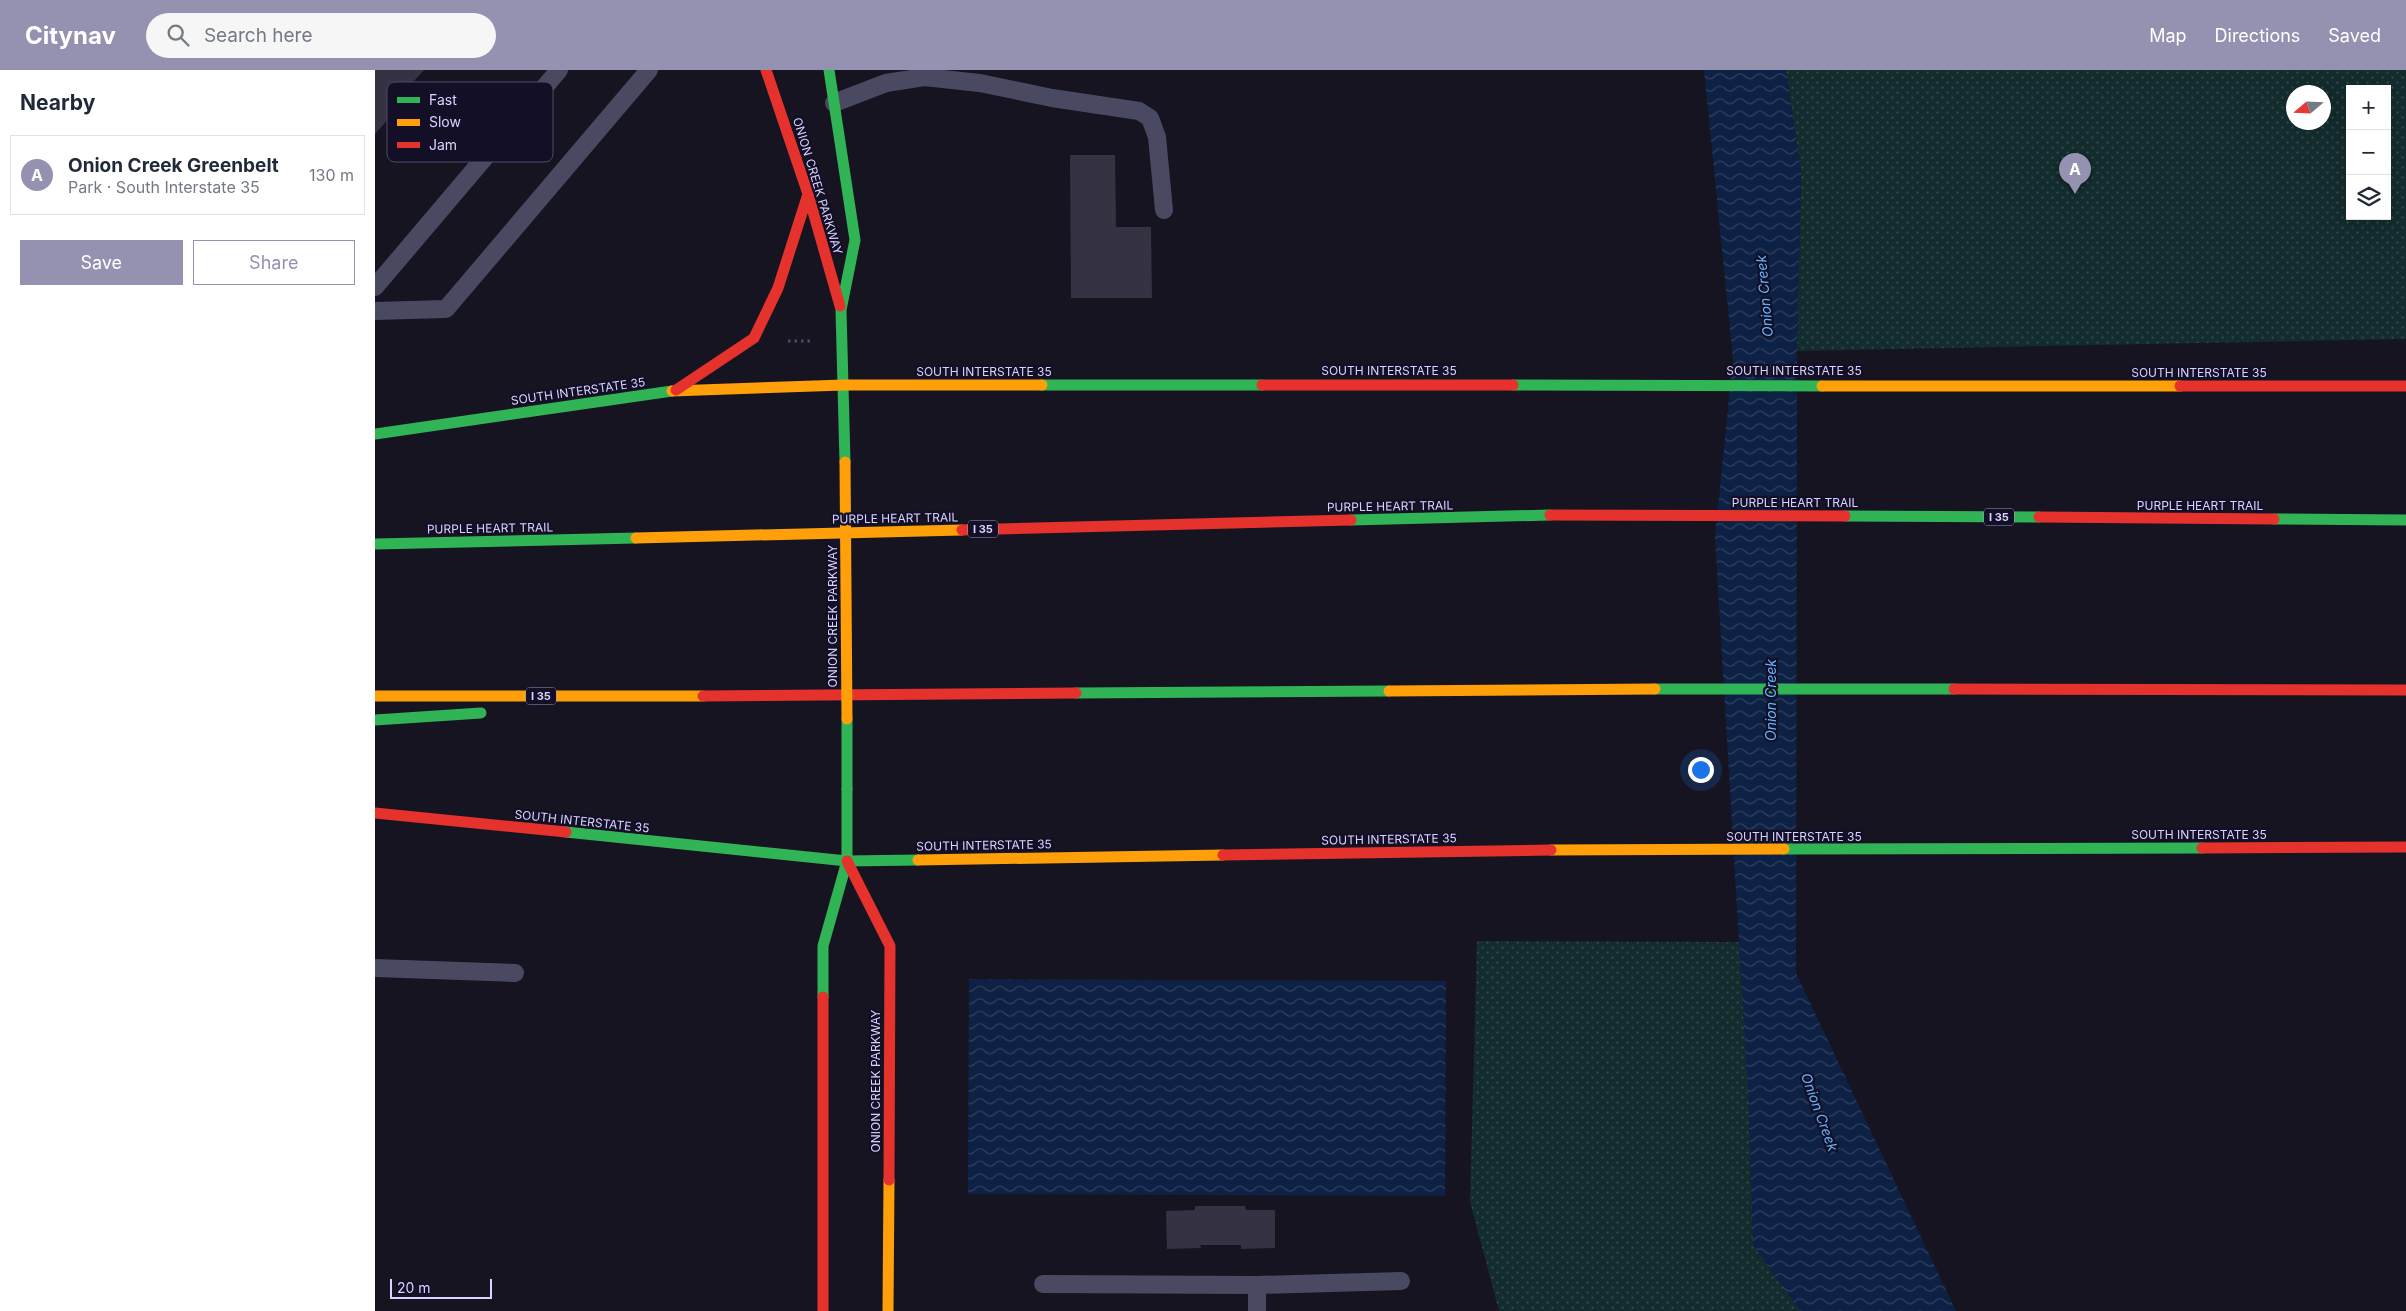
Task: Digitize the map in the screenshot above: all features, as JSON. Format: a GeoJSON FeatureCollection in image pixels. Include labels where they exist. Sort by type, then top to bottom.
{"type":"FeatureCollection","features":[{"type":"Feature","properties":{"kind":"main road","name":"ONION CREEK PARKWAY"},"geometry":{"type":"LineString","coordinates":[[766,70],[808,194],[841,310],[845,462],[847,861],[823,946],[823,1311]]}},
{"type":"Feature","properties":{"kind":"main road","name":"ONION CREEK PARKWAY"},"geometry":{"type":"LineString","coordinates":[[829,70],[855,240],[841,310]]}},
{"type":"Feature","properties":{"kind":"main road"},"geometry":{"type":"LineString","coordinates":[[676,390],[754,338],[778,288],[808,194]]}},
{"type":"Feature","properties":{"kind":"main road","name":"SOUTH INTERSTATE 35"},"geometry":{"type":"LineString","coordinates":[[375,434],[676,390],[844,385],[2406,386]]}},
{"type":"Feature","properties":{"kind":"main road","name":"PURPLE HEART TRAIL"},"geometry":{"type":"LineString","coordinates":[[375,544],[1591,514],[2406,520]]}},
{"type":"Feature","properties":{"kind":"main road","name":"I 35"},"geometry":{"type":"LineString","coordinates":[[375,696],[707,696],[1595,689],[2406,690]]}},
{"type":"Feature","properties":{"kind":"main road"},"geometry":{"type":"LineString","coordinates":[[541,708],[707,696]]}},
{"type":"Feature","properties":{"kind":"main road"},"geometry":{"type":"LineString","coordinates":[[375,720],[492,712]]}},
{"type":"Feature","properties":{"kind":"main road","name":"SOUTH INTERSTATE 35"},"geometry":{"type":"LineString","coordinates":[[375,813],[847,861],[1572,850],[2406,847]]}},
{"type":"Feature","properties":{"kind":"main road","name":"ONION CREEK PARKWAY"},"geometry":{"type":"LineString","coordinates":[[847,861],[890,946],[888,1311]]}},
{"type":"Feature","properties":{"kind":"lane"},"geometry":{"type":"LineString","coordinates":[[549,82],[559,70]]}},
{"type":"Feature","properties":{"kind":"lane"},"geometry":{"type":"LineString","coordinates":[[375,311],[446,309],[649,70]]}},
{"type":"Feature","properties":{"kind":"lane"},"geometry":{"type":"LineString","coordinates":[[834,103],[886,84],[924,77],[980,83],[1052,98],[1139,111],[1150,118],[1157,137],[1164,210]]}},
{"type":"Feature","properties":{"kind":"lane"},"geometry":{"type":"LineString","coordinates":[[375,287],[481,162]]}},
{"type":"Feature","properties":{"kind":"lane"},"geometry":{"type":"LineString","coordinates":[[375,968],[515,973]]}},
{"type":"Feature","properties":{"kind":"lane"},"geometry":{"type":"LineString","coordinates":[[1043,1284],[1257,1285],[1401,1281]]}},
{"type":"Feature","properties":{"kind":"lane"},"geometry":{"type":"LineString","coordinates":[[1257,1285],[1257,1311]]}},
{"type":"Feature","properties":{"kind":"path"},"geometry":{"type":"LineString","coordinates":[[782,341],[815,340]]}},
{"type":"Feature","properties":{"kind":"green space"},"geometry":{"type":"Polygon","coordinates":[[[1786,70],[2406,70],[2406,339],[1797,351],[1801,171],[1786,70]]]}},
{"type":"Feature","properties":{"kind":"green space"},"geometry":{"type":"Polygon","coordinates":[[[1477,941],[1748,942],[1841,1311],[1499,1311],[1470,1202],[1477,941]]]}},
{"type":"Feature","properties":{"kind":"water","name":"Onion Creek"},"geometry":{"type":"Polygon","coordinates":[[[1704,70],[1786,70],[1801,171],[1797,352],[1796,973],[1956,1311],[1800,1311],[1753,1245],[1748,1094],[1715,537],[1733,359],[1704,70]]]}},
{"type":"Feature","properties":{"kind":"water"},"geometry":{"type":"Polygon","coordinates":[[[969,979],[1446,981],[1445,1196],[968,1194],[969,979]]]}},
{"type":"Feature","properties":{"kind":"building"},"geometry":{"type":"Polygon","coordinates":[[[375,70],[424,70],[413,82],[387,82],[387,121],[375,134],[375,70]]]}},
{"type":"Feature","properties":{"kind":"building"},"geometry":{"type":"Polygon","coordinates":[[[1070,155],[1115,155],[1116,227],[1151,227],[1152,298],[1071,298],[1070,155]]]}},
{"type":"Feature","properties":{"kind":"building"},"geometry":{"type":"Polygon","coordinates":[[[1195,1206],[1245,1206],[1246,1210],[1275,1210],[1275,1248],[1241,1249],[1241,1245],[1200,1245],[1201,1248],[1167,1249],[1166,1211],[1195,1210],[1195,1206]]]}},
{"type":"Feature","properties":{"kind":"traffic: fast"},"geometry":{"type":"LineString","coordinates":[[829,70],[855,240],[841,310],[845,462]]}},
{"type":"Feature","properties":{"kind":"traffic: fast"},"geometry":{"type":"LineString","coordinates":[[1042,385],[1262,385]]}},
{"type":"Feature","properties":{"kind":"traffic: fast"},"geometry":{"type":"LineString","coordinates":[[1513,385],[1822,386]]}},
{"type":"Feature","properties":{"kind":"traffic: fast"},"geometry":{"type":"LineString","coordinates":[[375,434],[672,391]]}},
{"type":"Feature","properties":{"kind":"traffic: fast"},"geometry":{"type":"LineString","coordinates":[[1351,520],[1550,515]]}},
{"type":"Feature","properties":{"kind":"traffic: fast"},"geometry":{"type":"LineString","coordinates":[[1845,516],[2039,517]]}},
{"type":"Feature","properties":{"kind":"traffic: fast"},"geometry":{"type":"LineString","coordinates":[[2274,519],[2406,520]]}},
{"type":"Feature","properties":{"kind":"traffic: fast"},"geometry":{"type":"LineString","coordinates":[[375,544],[636,538]]}},
{"type":"Feature","properties":{"kind":"traffic: fast"},"geometry":{"type":"LineString","coordinates":[[1655,689],[1954,689]]}},
{"type":"Feature","properties":{"kind":"traffic: fast"},"geometry":{"type":"LineString","coordinates":[[1076,693],[1389,691]]}},
{"type":"Feature","properties":{"kind":"traffic: fast"},"geometry":{"type":"LineString","coordinates":[[375,720],[481,713]]}},
{"type":"Feature","properties":{"kind":"traffic: fast"},"geometry":{"type":"LineString","coordinates":[[847,719],[847,789]]}},
{"type":"Feature","properties":{"kind":"traffic: fast"},"geometry":{"type":"LineString","coordinates":[[823,997],[823,946],[847,861],[847,789]]}},
{"type":"Feature","properties":{"kind":"traffic: fast"},"geometry":{"type":"LineString","coordinates":[[566,832],[847,861],[918,860]]}},
{"type":"Feature","properties":{"kind":"traffic: fast"},"geometry":{"type":"LineString","coordinates":[[1784,849],[2202,848]]}},
{"type":"Feature","properties":{"kind":"traffic: slow"},"geometry":{"type":"LineString","coordinates":[[672,391],[844,385],[1042,385]]}},
{"type":"Feature","properties":{"kind":"traffic: slow"},"geometry":{"type":"LineString","coordinates":[[1822,386],[2180,386]]}},
{"type":"Feature","properties":{"kind":"traffic: slow"},"geometry":{"type":"LineString","coordinates":[[845,462],[847,719]]}},
{"type":"Feature","properties":{"kind":"traffic: slow"},"geometry":{"type":"LineString","coordinates":[[636,538],[962,530]]}},
{"type":"Feature","properties":{"kind":"traffic: slow"},"geometry":{"type":"LineString","coordinates":[[1389,691],[1655,689]]}},
{"type":"Feature","properties":{"kind":"traffic: slow"},"geometry":{"type":"LineString","coordinates":[[375,696],[703,696]]}},
{"type":"Feature","properties":{"kind":"traffic: slow"},"geometry":{"type":"LineString","coordinates":[[1551,850],[1784,849]]}},
{"type":"Feature","properties":{"kind":"traffic: slow"},"geometry":{"type":"LineString","coordinates":[[918,860],[1223,855]]}},
{"type":"Feature","properties":{"kind":"traffic: slow"},"geometry":{"type":"LineString","coordinates":[[888,1311],[889,1180]]}},
{"type":"Feature","properties":{"kind":"traffic: jam"},"geometry":{"type":"LineString","coordinates":[[766,70],[808,194],[840,306]]}},
{"type":"Feature","properties":{"kind":"traffic: jam"},"geometry":{"type":"LineString","coordinates":[[676,390],[754,338],[778,288],[808,194]]}},
{"type":"Feature","properties":{"kind":"traffic: jam"},"geometry":{"type":"LineString","coordinates":[[1262,385],[1513,385]]}},
{"type":"Feature","properties":{"kind":"traffic: jam"},"geometry":{"type":"LineString","coordinates":[[2180,386],[2406,386]]}},
{"type":"Feature","properties":{"kind":"traffic: jam"},"geometry":{"type":"LineString","coordinates":[[1550,515],[1845,516]]}},
{"type":"Feature","properties":{"kind":"traffic: jam"},"geometry":{"type":"LineString","coordinates":[[2039,517],[2274,519]]}},
{"type":"Feature","properties":{"kind":"traffic: jam"},"geometry":{"type":"LineString","coordinates":[[962,530],[1351,520]]}},
{"type":"Feature","properties":{"kind":"traffic: jam"},"geometry":{"type":"LineString","coordinates":[[1954,689],[2406,690]]}},
{"type":"Feature","properties":{"kind":"traffic: jam"},"geometry":{"type":"LineString","coordinates":[[703,696],[1076,693]]}},
{"type":"Feature","properties":{"kind":"traffic: jam"},"geometry":{"type":"LineString","coordinates":[[375,813],[566,832]]}},
{"type":"Feature","properties":{"kind":"traffic: jam"},"geometry":{"type":"LineString","coordinates":[[2202,848],[2406,847]]}},
{"type":"Feature","properties":{"kind":"traffic: jam"},"geometry":{"type":"LineString","coordinates":[[1223,855],[1551,850]]}},
{"type":"Feature","properties":{"kind":"traffic: jam"},"geometry":{"type":"LineString","coordinates":[[847,861],[890,946],[889,1180]]}},
{"type":"Feature","properties":{"kind":"traffic: jam"},"geometry":{"type":"LineString","coordinates":[[823,997],[823,1311]]}},
{"type":"Feature","properties":{"kind":"place","name":"Onion Creek Greenbelt"},"geometry":{"type":"Point","coordinates":[2075,194]}}]}
